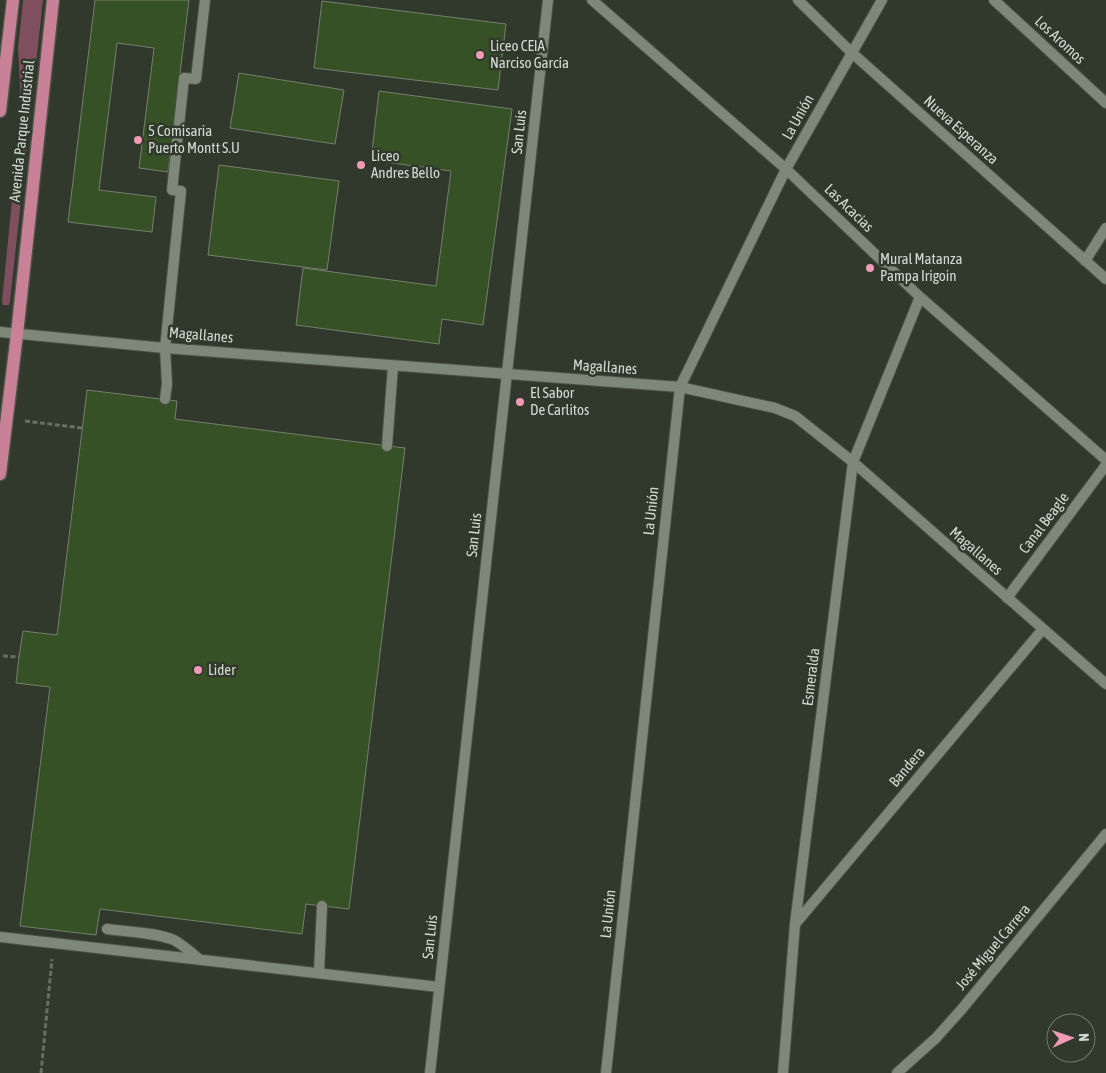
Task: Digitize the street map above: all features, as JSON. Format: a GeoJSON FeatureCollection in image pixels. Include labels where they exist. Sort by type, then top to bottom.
{"type":"FeatureCollection","features":[{"type":"Feature","properties":{"kind":"main road","name":"Avenida Parque Industrial"},"geometry":{"type":"LineString","coordinates":[[0,111],[12,0]]}},
{"type":"Feature","properties":{"kind":"main road","name":"Avenida Parque Industrial"},"geometry":{"type":"LineString","coordinates":[[0,474],[53,0]]}},
{"type":"Feature","properties":{"kind":"street"},"geometry":{"type":"LineString","coordinates":[[165,399],[167,384],[165,348],[181,191],[172,190],[184,78],[196,79],[205,0]]}},
{"type":"Feature","properties":{"kind":"street","name":"San Luis"},"geometry":{"type":"LineString","coordinates":[[430,1073],[548,0]]}},
{"type":"Feature","properties":{"kind":"street","name":"Las Acacias"},"geometry":{"type":"LineString","coordinates":[[592,0],[786,169],[920,297],[1106,460]]}},
{"type":"Feature","properties":{"kind":"street","name":"Nueva Esperanza"},"geometry":{"type":"LineString","coordinates":[[798,0],[851,52],[1106,279]]}},
{"type":"Feature","properties":{"kind":"street","name":"La Unión"},"geometry":{"type":"LineString","coordinates":[[606,1073],[680,387],[786,169],[882,0]]}},
{"type":"Feature","properties":{"kind":"street","name":"Los Aromos"},"geometry":{"type":"LineString","coordinates":[[994,0],[1106,103]]}},
{"type":"Feature","properties":{"kind":"street"},"geometry":{"type":"LineString","coordinates":[[1085,261],[1106,228]]}},
{"type":"Feature","properties":{"kind":"street","name":"Esmeralda"},"geometry":{"type":"LineString","coordinates":[[783,1073],[795,924],[852,462],[920,297]]}},
{"type":"Feature","properties":{"kind":"street","name":"Magallanes"},"geometry":{"type":"LineString","coordinates":[[0,332],[165,348],[680,387],[775,408],[795,416],[852,462],[1106,684]]}},
{"type":"Feature","properties":{"kind":"street"},"geometry":{"type":"LineString","coordinates":[[387,446],[394,366]]}},
{"type":"Feature","properties":{"kind":"street","name":"Canal Beagle"},"geometry":{"type":"LineString","coordinates":[[1007,598],[1106,465]]}},
{"type":"Feature","properties":{"kind":"street","name":"Bandera"},"geometry":{"type":"LineString","coordinates":[[795,924],[1043,629]]}},
{"type":"Feature","properties":{"kind":"street","name":"José Miguel Carrera"},"geometry":{"type":"LineString","coordinates":[[897,1073],[920,1053],[961,1010],[1106,834]]}},
{"type":"Feature","properties":{"kind":"street"},"geometry":{"type":"LineString","coordinates":[[319,973],[322,906]]}},
{"type":"Feature","properties":{"kind":"street"},"geometry":{"type":"LineString","coordinates":[[107,929],[173,940],[187,948],[199,959]]}},
{"type":"Feature","properties":{"kind":"street"},"geometry":{"type":"LineString","coordinates":[[0,936],[439,987]]}},
{"type":"Feature","properties":{"kind":"path"},"geometry":{"type":"LineString","coordinates":[[25,421],[82,428]]}},
{"type":"Feature","properties":{"kind":"path"},"geometry":{"type":"LineString","coordinates":[[3,656],[19,657]]}},
{"type":"Feature","properties":{"kind":"path"},"geometry":{"type":"LineString","coordinates":[[41,1073],[54,943]]}},
{"type":"Feature","properties":{"kind":"shaded area"},"geometry":{"type":"Polygon","coordinates":[[[23,0],[43,0],[10,301],[9,305],[3,305],[20,120],[18,48],[23,0]]]}},
{"type":"Feature","properties":{"kind":"building"},"geometry":{"type":"Polygon","coordinates":[[[95,0],[189,0],[168,172],[139,168],[154,48],[117,43],[99,190],[156,197],[152,232],[68,222],[95,0]]]}},
{"type":"Feature","properties":{"kind":"building"},"geometry":{"type":"Polygon","coordinates":[[[322,1],[506,24],[498,90],[314,68],[322,1]]]}},
{"type":"Feature","properties":{"kind":"building"},"geometry":{"type":"Polygon","coordinates":[[[239,73],[344,90],[335,144],[230,128],[239,73]]]}},
{"type":"Feature","properties":{"kind":"building"},"geometry":{"type":"Polygon","coordinates":[[[379,91],[512,109],[483,325],[442,319],[439,344],[296,325],[303,268],[436,286],[451,171],[371,160],[379,91]]]}},
{"type":"Feature","properties":{"kind":"building"},"geometry":{"type":"Polygon","coordinates":[[[219,165],[339,181],[327,270],[208,255],[219,165]]]}},
{"type":"Feature","properties":{"kind":"building","name":"Lider"},"geometry":{"type":"Polygon","coordinates":[[[87,390],[177,401],[175,419],[405,448],[349,909],[306,904],[302,934],[100,909],[96,935],[20,926],[50,687],[16,683],[19,657],[23,631],[57,635],[87,390]]]}},
{"type":"Feature","properties":{"kind":"place","name":"Liceo CEIA Narciso García"},"geometry":{"type":"Point","coordinates":[480,55]}},
{"type":"Feature","properties":{"kind":"place","name":"5 Comisaria Puerto Montt S.U"},"geometry":{"type":"Point","coordinates":[138,140]}},
{"type":"Feature","properties":{"kind":"place","name":"Liceo Andres Bello"},"geometry":{"type":"Point","coordinates":[361,165]}},
{"type":"Feature","properties":{"kind":"place","name":"Mural Matanza Pampa Irigoin"},"geometry":{"type":"Point","coordinates":[870,268]}},
{"type":"Feature","properties":{"kind":"place","name":"El Sabor De Carlitos"},"geometry":{"type":"Point","coordinates":[520,402]}},
{"type":"Feature","properties":{"kind":"place","name":"Lider"},"geometry":{"type":"Point","coordinates":[198,670]}}]}
